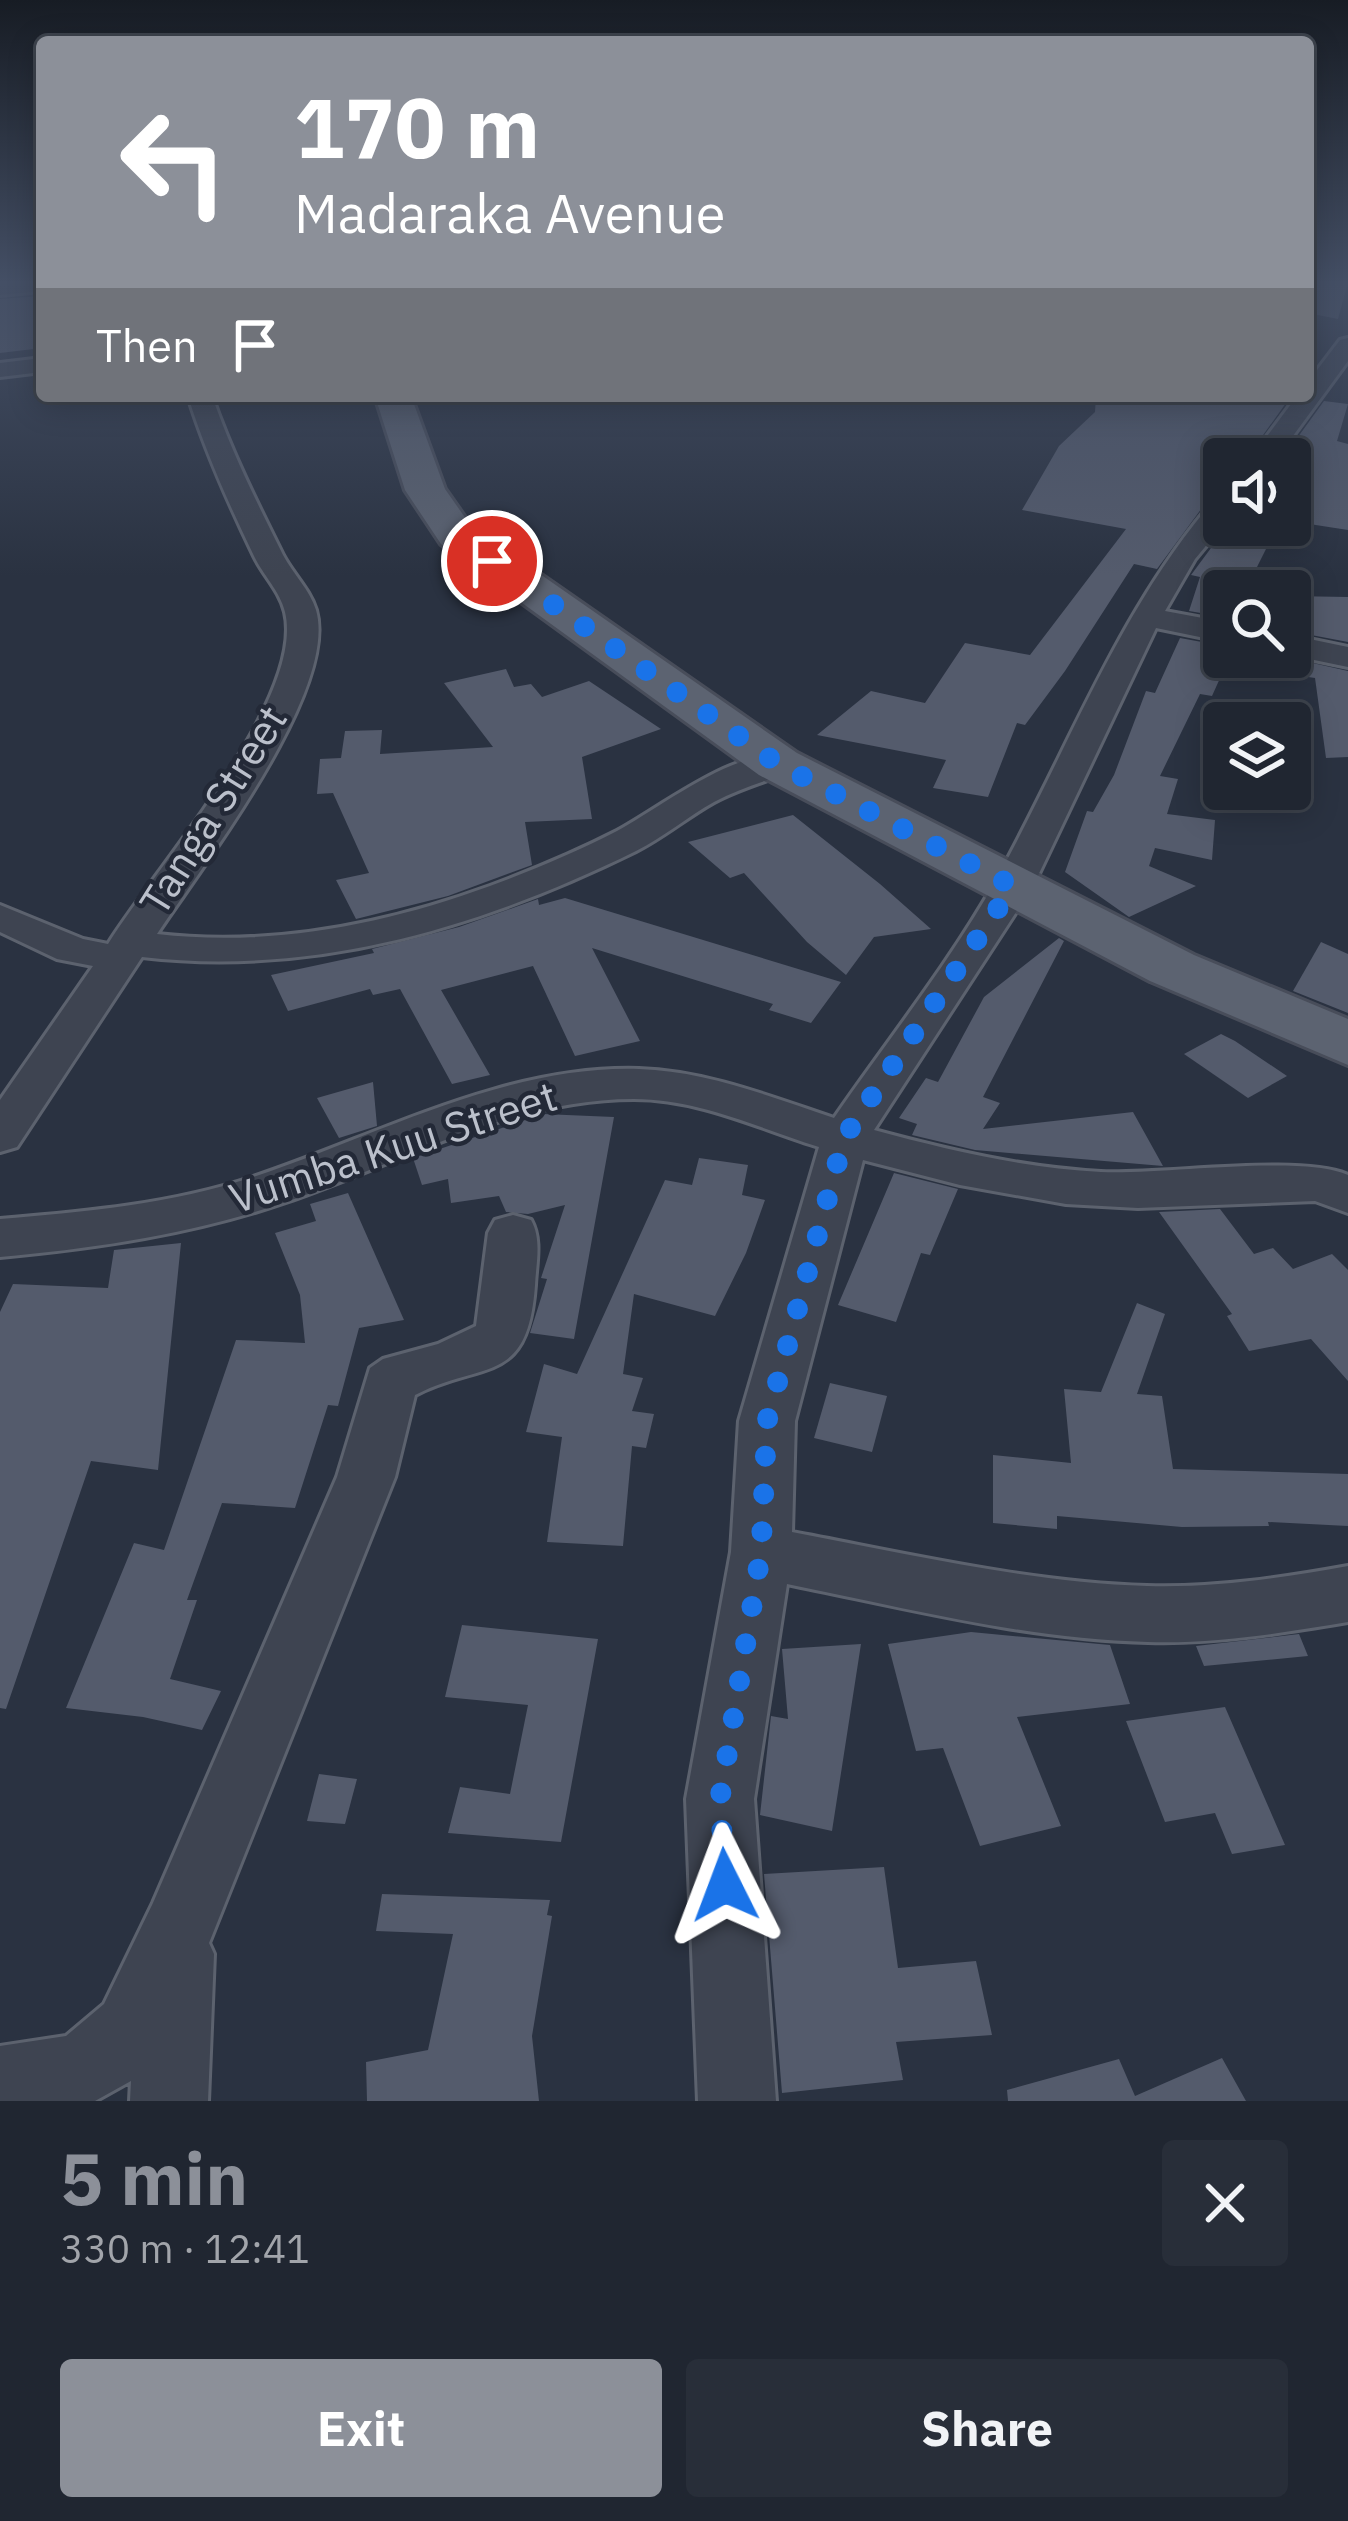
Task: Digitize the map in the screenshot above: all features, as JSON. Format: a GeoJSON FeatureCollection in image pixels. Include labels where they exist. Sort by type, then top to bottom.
{"type":"FeatureCollection","features":[{"type":"Feature","properties":{"kind":"main road"},"geometry":{"type":"LineString","coordinates":[[395,402],[425,490],[456,535],[778,764],[1172,968],[1348,1044]]}},
{"type":"Feature","properties":{"kind":"street","name":"Tanga Street"},"geometry":{"type":"LineString","coordinates":[[0,1136],[260,750],[282,706],[300,646],[303,619],[297,602],[274,566],[202,402]]}},
{"type":"Feature","properties":{"kind":"street"},"geometry":{"type":"LineString","coordinates":[[1279,438],[1305,402]]}},
{"type":"Feature","properties":{"kind":"street"},"geometry":{"type":"LineString","coordinates":[[737,2101],[720,1798],[761,1552],[767,1421],[844,1138],[1013,886],[1146,617],[1182,556],[1203,531]]}},
{"type":"Feature","properties":{"kind":"street"},"geometry":{"type":"LineString","coordinates":[[1146,617],[1203,628]]}},
{"type":"Feature","properties":{"kind":"street"},"geometry":{"type":"LineString","coordinates":[[1311,649],[1348,657]]}},
{"type":"Feature","properties":{"kind":"street"},"geometry":{"type":"LineString","coordinates":[[0,917],[72,950],[247,952],[391,931],[474,904],[607,850],[711,789],[778,764]]}},
{"type":"Feature","properties":{"kind":"street","name":"Vumba Kuu Street"},"geometry":{"type":"LineString","coordinates":[[0,1238],[133,1222],[266,1191],[477,1113],[545,1093],[639,1084],[714,1094],[844,1138],[1033,1183],[1124,1190],[1321,1183],[1348,1195]]}},
{"type":"Feature","properties":{"kind":"street"},"geometry":{"type":"LineString","coordinates":[[0,2085],[57,2078],[92,2064],[131,2032],[179,1929],[366,1477],[390,1384],[403,1374],[450,1363],[496,1340],[506,1319],[513,1233]]}},
{"type":"Feature","properties":{"kind":"street"},"geometry":{"type":"LineString","coordinates":[[761,1552],[1024,1602],[1147,1614],[1282,1606],[1348,1594]]}},
{"type":"Feature","properties":{"kind":"street"},"geometry":{"type":"LineString","coordinates":[[169,2101],[179,1929]]}},
{"type":"Feature","properties":{"kind":"building"},"geometry":{"type":"Polygon","coordinates":[[[1324,401],[1348,404],[1337,441],[1348,444],[1348,530],[1311,524],[1311,438],[1297,438],[1324,401]]]}},
{"type":"Feature","properties":{"kind":"building"},"geometry":{"type":"Polygon","coordinates":[[[1096,402],[1287,402],[1261,438],[1203,438],[1203,507],[1157,569],[1134,564],[1065,671],[1025,725],[1017,723],[988,797],[933,788],[946,760],[817,735],[871,691],[925,703],[965,643],[1030,655],[1126,529],[1022,510],[1059,446],[1095,412],[1096,402]]]}},
{"type":"Feature","properties":{"kind":"building"},"geometry":{"type":"Polygon","coordinates":[[[1212,546],[1268,546],[1256,570],[1203,570],[1203,613],[1189,611],[1200,577],[1191,575],[1212,546]]]}},
{"type":"Feature","properties":{"kind":"building"},"geometry":{"type":"Polygon","coordinates":[[[1311,596],[1348,597],[1348,642],[1311,635],[1311,596]]]}},
{"type":"Feature","properties":{"kind":"building"},"geometry":{"type":"Polygon","coordinates":[[[1180,638],[1203,642],[1203,678],[1220,678],[1212,696],[1200,694],[1160,776],[1178,779],[1167,814],[1215,820],[1212,860],[1155,848],[1149,866],[1196,886],[1129,917],[1065,872],[1087,811],[1093,812],[1114,775],[1146,691],[1155,693],[1180,638]]]}},
{"type":"Feature","properties":{"kind":"building"},"geometry":{"type":"Polygon","coordinates":[[[1311,663],[1348,671],[1348,757],[1326,758],[1315,678],[1311,677],[1311,663]]]}},
{"type":"Feature","properties":{"kind":"building"},"geometry":{"type":"Polygon","coordinates":[[[506,669],[514,687],[531,684],[542,697],[589,681],[661,729],[582,757],[592,819],[525,822],[532,865],[448,896],[356,919],[336,880],[369,873],[333,793],[317,794],[320,759],[341,758],[345,731],[382,730],[380,754],[493,747],[444,683],[506,669]]]}},
{"type":"Feature","properties":{"kind":"building"},"geometry":{"type":"Polygon","coordinates":[[[793,815],[931,929],[874,937],[846,975],[807,942],[744,873],[730,878],[688,842],[793,815]]]}},
{"type":"Feature","properties":{"kind":"building"},"geometry":{"type":"Polygon","coordinates":[[[565,898],[841,982],[811,1023],[769,1010],[773,1004],[592,948],[640,1041],[575,1056],[533,966],[441,990],[490,1075],[452,1084],[400,989],[373,995],[370,989],[288,1011],[271,975],[374,953],[372,949],[459,927],[538,899],[539,905],[565,898]]]}},
{"type":"Feature","properties":{"kind":"building"},"geometry":{"type":"Polygon","coordinates":[[[1059,938],[1064,941],[983,1097],[1000,1103],[983,1129],[1133,1112],[1163,1166],[975,1150],[912,1135],[917,1124],[899,1118],[926,1078],[938,1082],[984,997],[1059,938]]]}},
{"type":"Feature","properties":{"kind":"building"},"geometry":{"type":"Polygon","coordinates":[[[1321,942],[1348,954],[1348,1013],[1293,991],[1321,942]]]}},
{"type":"Feature","properties":{"kind":"building"},"geometry":{"type":"Polygon","coordinates":[[[1221,1034],[1287,1076],[1248,1098],[1184,1054],[1221,1034]]]}},
{"type":"Feature","properties":{"kind":"building"},"geometry":{"type":"Polygon","coordinates":[[[373,1082],[377,1126],[339,1138],[317,1098],[373,1082]]]}},
{"type":"Feature","properties":{"kind":"building"},"geometry":{"type":"Polygon","coordinates":[[[543,1114],[614,1117],[574,1339],[530,1333],[547,1279],[541,1278],[565,1205],[528,1214],[506,1212],[499,1196],[451,1203],[448,1179],[422,1185],[413,1158],[543,1114]]]}},
{"type":"Feature","properties":{"kind":"building"},"geometry":{"type":"Polygon","coordinates":[[[699,1158],[748,1165],[742,1195],[765,1200],[746,1253],[715,1316],[634,1294],[623,1374],[643,1378],[632,1411],[654,1414],[646,1448],[632,1446],[623,1546],[547,1542],[562,1437],[526,1432],[544,1364],[577,1374],[665,1180],[692,1185],[699,1158]]]}},
{"type":"Feature","properties":{"kind":"building"},"geometry":{"type":"Polygon","coordinates":[[[894,1173],[958,1189],[930,1255],[921,1253],[896,1322],[838,1305],[894,1173]]]}},
{"type":"Feature","properties":{"kind":"building"},"geometry":{"type":"Polygon","coordinates":[[[348,1193],[404,1320],[359,1328],[338,1406],[328,1405],[295,1508],[222,1503],[187,1600],[197,1600],[170,1679],[221,1691],[202,1730],[66,1708],[134,1543],[164,1550],[236,1340],[305,1343],[300,1295],[275,1233],[316,1221],[310,1204],[348,1193]]]}},
{"type":"Feature","properties":{"kind":"building"},"geometry":{"type":"Polygon","coordinates":[[[1220,1209],[1254,1254],[1273,1248],[1293,1269],[1332,1254],[1348,1270],[1348,1381],[1311,1339],[1249,1351],[1227,1316],[1232,1314],[1159,1212],[1220,1209]]]}},
{"type":"Feature","properties":{"kind":"building"},"geometry":{"type":"Polygon","coordinates":[[[181,1243],[158,1470],[91,1461],[6,1709],[0,1708],[0,1312],[13,1284],[108,1288],[114,1250],[181,1243]]]}},
{"type":"Feature","properties":{"kind":"building"},"geometry":{"type":"Polygon","coordinates":[[[1137,1303],[1165,1314],[1137,1394],[1162,1396],[1173,1469],[1348,1474],[1348,1526],[1268,1522],[1269,1526],[1182,1527],[1057,1516],[1057,1529],[993,1523],[993,1455],[1071,1463],[1064,1389],[1101,1392],[1137,1303]]]}},
{"type":"Feature","properties":{"kind":"building"},"geometry":{"type":"Polygon","coordinates":[[[830,1383],[887,1396],[872,1452],[814,1438],[830,1383]]]}},
{"type":"Feature","properties":{"kind":"building"},"geometry":{"type":"Polygon","coordinates":[[[462,1625],[598,1639],[561,1842],[448,1833],[460,1787],[510,1794],[528,1705],[445,1697],[462,1625]]]}},
{"type":"Feature","properties":{"kind":"building"},"geometry":{"type":"Polygon","coordinates":[[[971,1632],[1110,1645],[1130,1704],[1017,1717],[1061,1826],[980,1846],[943,1748],[916,1751],[888,1644],[971,1632]]]}},
{"type":"Feature","properties":{"kind":"building"},"geometry":{"type":"Polygon","coordinates":[[[1299,1634],[1308,1656],[1204,1666],[1196,1646],[1299,1634]]]}},
{"type":"Feature","properties":{"kind":"building"},"geometry":{"type":"Polygon","coordinates":[[[861,1644],[832,1831],[760,1815],[771,1716],[788,1719],[782,1649],[861,1644]]]}},
{"type":"Feature","properties":{"kind":"building"},"geometry":{"type":"Polygon","coordinates":[[[1225,1707],[1285,1845],[1232,1854],[1215,1813],[1165,1822],[1126,1721],[1225,1707]]]}},
{"type":"Feature","properties":{"kind":"building"},"geometry":{"type":"Polygon","coordinates":[[[319,1774],[357,1779],[345,1824],[307,1821],[319,1774]]]}},
{"type":"Feature","properties":{"kind":"building"},"geometry":{"type":"Polygon","coordinates":[[[884,1867],[898,1968],[976,1961],[992,2035],[896,2042],[903,2080],[782,2093],[764,1874],[884,1867]]]}},
{"type":"Feature","properties":{"kind":"building"},"geometry":{"type":"Polygon","coordinates":[[[382,1894],[550,1900],[547,1915],[552,1916],[532,2036],[539,2101],[367,2101],[366,2062],[428,2050],[453,1934],[376,1931],[382,1894]]]}},
{"type":"Feature","properties":{"kind":"building"},"geometry":{"type":"Polygon","coordinates":[[[1222,2058],[1246,2101],[1008,2101],[1007,2090],[1119,2059],[1135,2096],[1222,2058]]]}},
{"type":"Feature","properties":{"kind":"route"},"geometry":{"type":"LineString","coordinates":[[492,561],[778,764],[1013,886],[844,1138],[767,1421],[761,1552],[720,1798],[725,1885]]}}]}
